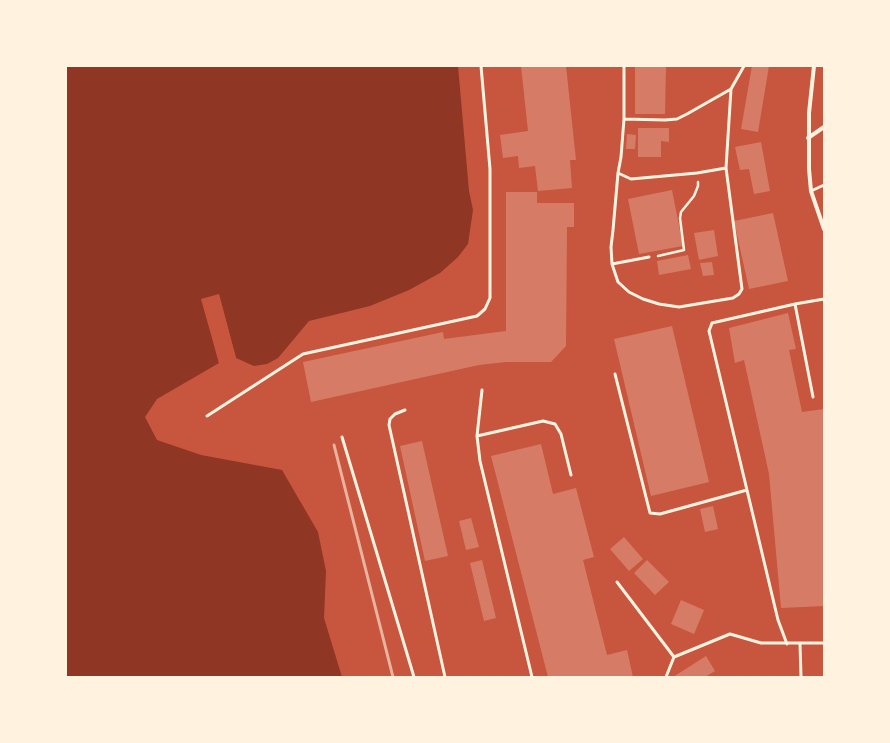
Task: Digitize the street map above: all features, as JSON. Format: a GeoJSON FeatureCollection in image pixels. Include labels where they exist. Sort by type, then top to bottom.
{"type":"FeatureCollection","features":[{"type":"Feature","properties":{"kind":"street"},"geometry":{"type":"LineString","coordinates":[[814,66],[808,138],[811,191],[823,218],[824,229]]}},
{"type":"Feature","properties":{"kind":"street"},"geometry":{"type":"LineString","coordinates":[[808,138],[824,127]]}},
{"type":"Feature","properties":{"kind":"lane"},"geometry":{"type":"LineString","coordinates":[[207,416],[302,354],[477,316],[485,308],[490,298],[490,168],[481,66]]}},
{"type":"Feature","properties":{"kind":"lane"},"geometry":{"type":"LineString","coordinates":[[624,66],[624,119],[613,230],[612,264],[618,282],[636,296],[659,304],[678,307],[733,298],[739,294],[742,289],[726,168],[731,89],[744,66]]}},
{"type":"Feature","properties":{"kind":"lane"},"geometry":{"type":"LineString","coordinates":[[624,119],[677,119],[731,89]]}},
{"type":"Feature","properties":{"kind":"lane"},"geometry":{"type":"LineString","coordinates":[[618,173],[631,179],[697,173],[726,168]]}},
{"type":"Feature","properties":{"kind":"lane"},"geometry":{"type":"LineString","coordinates":[[811,191],[824,185]]}},
{"type":"Feature","properties":{"kind":"lane"},"geometry":{"type":"LineString","coordinates":[[612,264],[649,257]]}},
{"type":"Feature","properties":{"kind":"lane"},"geometry":{"type":"LineString","coordinates":[[788,644],[778,620],[709,331],[712,323],[824,299]]}},
{"type":"Feature","properties":{"kind":"lane"},"geometry":{"type":"LineString","coordinates":[[795,304],[813,396]]}},
{"type":"Feature","properties":{"kind":"lane"},"geometry":{"type":"LineString","coordinates":[[615,374],[650,513],[660,514],[747,490]]}},
{"type":"Feature","properties":{"kind":"lane"},"geometry":{"type":"LineString","coordinates":[[482,390],[477,436],[480,461],[532,677]]}},
{"type":"Feature","properties":{"kind":"lane"},"geometry":{"type":"LineString","coordinates":[[405,410],[395,414],[390,419],[389,425],[445,677]]}},
{"type":"Feature","properties":{"kind":"lane"},"geometry":{"type":"LineString","coordinates":[[477,436],[543,420],[555,424],[562,434],[571,475]]}},
{"type":"Feature","properties":{"kind":"lane"},"geometry":{"type":"LineString","coordinates":[[342,437],[414,677]]}},
{"type":"Feature","properties":{"kind":"lane"},"geometry":{"type":"LineString","coordinates":[[617,582],[674,657]]}},
{"type":"Feature","properties":{"kind":"lane"},"geometry":{"type":"LineString","coordinates":[[666,677],[674,657],[730,634],[761,643],[824,643]]}},
{"type":"Feature","properties":{"kind":"lane"},"geometry":{"type":"LineString","coordinates":[[800,644],[801,677]]}},
{"type":"Feature","properties":{"kind":"path"},"geometry":{"type":"LineString","coordinates":[[649,257],[671,254],[684,250],[680,218],[681,212],[694,196],[698,186],[697,173]]}},
{"type":"Feature","properties":{"kind":"shaded area"},"geometry":{"type":"Polygon","coordinates":[[[66,66],[458,66],[469,191],[473,210],[468,244],[458,257],[440,273],[409,290],[370,306],[309,321],[278,358],[267,364],[254,366],[236,358],[219,295],[202,299],[219,363],[157,399],[145,417],[157,440],[201,455],[282,470],[318,532],[326,571],[324,618],[342,677],[66,677],[66,66]]]}},
{"type":"Feature","properties":{"kind":"pier"},"geometry":{"type":"Polygon","coordinates":[[[219,294],[236,358],[234,359],[217,297],[204,301],[221,362],[219,363],[201,299],[219,294]]]}},
{"type":"Feature","properties":{"kind":"building"},"geometry":{"type":"Polygon","coordinates":[[[521,66],[566,66],[576,160],[570,160],[572,188],[538,191],[535,166],[519,168],[518,156],[503,158],[500,135],[528,131],[521,66]]]}},
{"type":"Feature","properties":{"kind":"building"},"geometry":{"type":"Polygon","coordinates":[[[635,66],[666,66],[665,114],[635,114],[635,66]]]}},
{"type":"Feature","properties":{"kind":"building"},"geometry":{"type":"Polygon","coordinates":[[[752,66],[769,66],[758,132],[741,129],[752,66]]]}},
{"type":"Feature","properties":{"kind":"building"},"geometry":{"type":"Polygon","coordinates":[[[638,128],[669,128],[669,142],[661,141],[661,157],[638,157],[638,128]]]}},
{"type":"Feature","properties":{"kind":"building"},"geometry":{"type":"Polygon","coordinates":[[[627,134],[636,135],[635,149],[626,149],[627,134]]]}},
{"type":"Feature","properties":{"kind":"building"},"geometry":{"type":"Polygon","coordinates":[[[761,142],[770,191],[754,194],[749,169],[740,170],[735,147],[761,142]]]}},
{"type":"Feature","properties":{"kind":"building"},"geometry":{"type":"Polygon","coordinates":[[[672,190],[683,246],[639,254],[628,199],[672,190]]]}},
{"type":"Feature","properties":{"kind":"building"},"geometry":{"type":"Polygon","coordinates":[[[506,192],[537,192],[537,203],[574,203],[574,227],[567,227],[566,346],[551,362],[506,362],[479,365],[311,402],[303,362],[443,332],[444,339],[506,331],[506,192]]]}},
{"type":"Feature","properties":{"kind":"building"},"geometry":{"type":"Polygon","coordinates":[[[773,213],[788,281],[749,289],[734,221],[773,213]]]}},
{"type":"Feature","properties":{"kind":"building"},"geometry":{"type":"Polygon","coordinates":[[[714,230],[718,256],[699,260],[694,233],[714,230]]]}},
{"type":"Feature","properties":{"kind":"building"},"geometry":{"type":"Polygon","coordinates":[[[688,255],[691,269],[659,275],[657,261],[688,255]]]}},
{"type":"Feature","properties":{"kind":"building"},"geometry":{"type":"Polygon","coordinates":[[[712,262],[714,275],[703,276],[700,263],[712,262]]]}},
{"type":"Feature","properties":{"kind":"building"},"geometry":{"type":"Polygon","coordinates":[[[788,313],[796,349],[789,350],[802,412],[824,409],[824,606],[781,608],[769,474],[744,360],[735,363],[729,328],[788,313]]]}},
{"type":"Feature","properties":{"kind":"building"},"geometry":{"type":"Polygon","coordinates":[[[672,326],[709,482],[651,496],[614,339],[672,326]]]}},
{"type":"Feature","properties":{"kind":"building"},"geometry":{"type":"Polygon","coordinates":[[[422,441],[448,556],[425,561],[400,446],[422,441]]]}},
{"type":"Feature","properties":{"kind":"building"},"geometry":{"type":"Polygon","coordinates":[[[541,444],[553,494],[576,488],[594,557],[583,560],[607,655],[627,650],[633,677],[548,677],[491,456],[541,444]]]}},
{"type":"Feature","properties":{"kind":"building"},"geometry":{"type":"Polygon","coordinates":[[[713,506],[718,529],[705,532],[700,509],[713,506]]]}},
{"type":"Feature","properties":{"kind":"building"},"geometry":{"type":"Polygon","coordinates":[[[471,518],[479,547],[466,550],[459,521],[471,518]]]}},
{"type":"Feature","properties":{"kind":"building"},"geometry":{"type":"Polygon","coordinates":[[[624,537],[643,559],[629,571],[610,549],[624,537]]]}},
{"type":"Feature","properties":{"kind":"building"},"geometry":{"type":"Polygon","coordinates":[[[482,560],[496,618],[484,621],[470,563],[482,560]]]}},
{"type":"Feature","properties":{"kind":"building"},"geometry":{"type":"Polygon","coordinates":[[[647,560],[669,582],[655,595],[634,573],[647,560]]]}},
{"type":"Feature","properties":{"kind":"building"},"geometry":{"type":"Polygon","coordinates":[[[681,600],[704,610],[694,634],[671,624],[681,600]]]}},
{"type":"Feature","properties":{"kind":"building"},"geometry":{"type":"Polygon","coordinates":[[[706,656],[715,671],[705,677],[673,677],[706,656]]]}},
{"type":"Feature","properties":{"kind":"railway"},"geometry":{"type":"LineString","coordinates":[[334,445],[393,677]]}}]}
